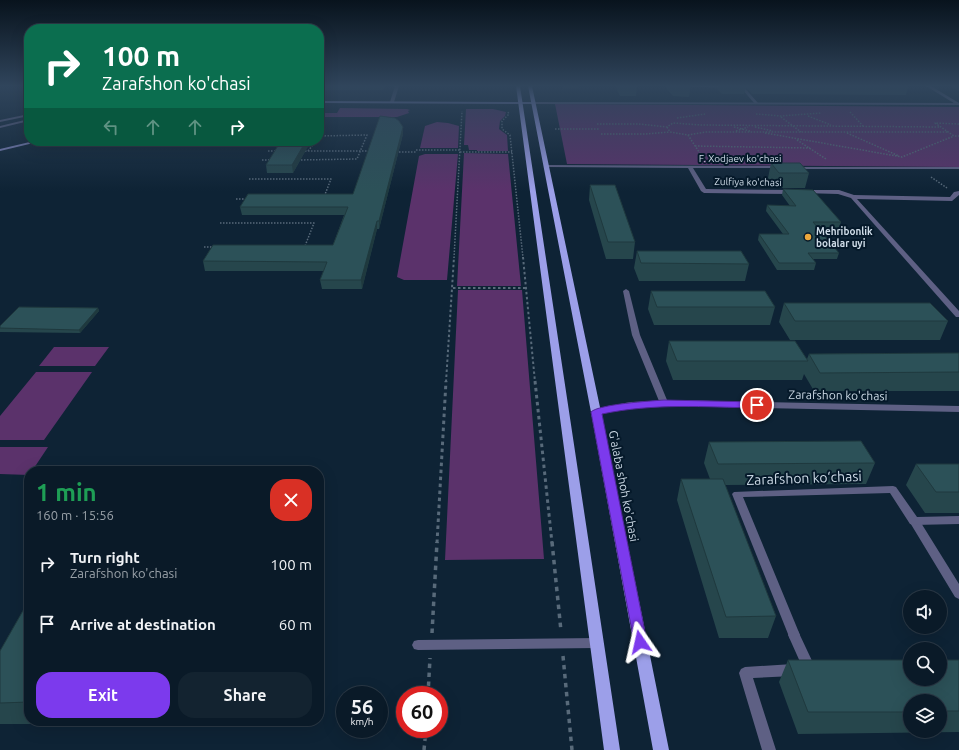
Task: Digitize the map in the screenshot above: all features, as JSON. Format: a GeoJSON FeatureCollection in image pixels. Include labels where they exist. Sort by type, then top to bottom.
{"type":"FeatureCollection","features":[{"type":"Feature","properties":{"kind":"main road"},"geometry":{"type":"LineString","coordinates":[[523,121],[612,750]]}},
{"type":"Feature","properties":{"kind":"main road","name":"G'alaba shoh ko'chasi"},"geometry":{"type":"LineString","coordinates":[[536,121],[596,412],[661,750]]}},
{"type":"Feature","properties":{"kind":"main road"},"geometry":{"type":"LineString","coordinates":[[0,146],[24,140]]}},
{"type":"Feature","properties":{"kind":"main road"},"geometry":{"type":"LineString","coordinates":[[0,150],[24,145]]}},
{"type":"Feature","properties":{"kind":"street"},"geometry":{"type":"LineString","coordinates":[[4,121],[11,124]]}},
{"type":"Feature","properties":{"kind":"street"},"geometry":{"type":"LineString","coordinates":[[0,127],[24,121]]}},
{"type":"Feature","properties":{"kind":"street","name":"F. Xodjaev ko'chasi"},"geometry":{"type":"LineString","coordinates":[[546,166],[783,168]]}},
{"type":"Feature","properties":{"kind":"street","name":"Zulfiya ko'chasi"},"geometry":{"type":"LineString","coordinates":[[690,167],[704,191],[839,192],[853,197]]}},
{"type":"Feature","properties":{"kind":"street","name":"F. Xodjaev ko'chasi"},"geometry":{"type":"LineString","coordinates":[[791,168],[959,168]]}},
{"type":"Feature","properties":{"kind":"street"},"geometry":{"type":"LineString","coordinates":[[853,197],[952,200],[956,194],[959,194]]}},
{"type":"Feature","properties":{"kind":"street"},"geometry":{"type":"LineString","coordinates":[[853,197],[959,315]]}},
{"type":"Feature","properties":{"kind":"street"},"geometry":{"type":"LineString","coordinates":[[626,291],[636,335],[664,403]]}},
{"type":"Feature","properties":{"kind":"street","name":"Zarafshon ko'chasi"},"geometry":{"type":"LineString","coordinates":[[596,412],[630,405],[664,403],[959,409]]}},
{"type":"Feature","properties":{"kind":"street","name":"Zarafshon ko‘chasi"},"geometry":{"type":"LineString","coordinates":[[769,750],[745,673],[810,669],[794,635],[737,494],[893,489],[914,521]]}},
{"type":"Feature","properties":{"kind":"street"},"geometry":{"type":"LineString","coordinates":[[914,521],[959,520]]}},
{"type":"Feature","properties":{"kind":"street"},"geometry":{"type":"LineString","coordinates":[[914,521],[959,594]]}},
{"type":"Feature","properties":{"kind":"street"},"geometry":{"type":"LineString","coordinates":[[418,645],[597,643]]}},
{"type":"Feature","properties":{"kind":"path"},"geometry":{"type":"LineString","coordinates":[[429,686],[462,121]]}},
{"type":"Feature","properties":{"kind":"path"},"geometry":{"type":"LineString","coordinates":[[502,121],[502,129],[510,135],[512,152],[572,750]]}},
{"type":"Feature","properties":{"kind":"path"},"geometry":{"type":"LineString","coordinates":[[786,121],[801,132]]}},
{"type":"Feature","properties":{"kind":"path"},"geometry":{"type":"LineString","coordinates":[[823,121],[834,126]]}},
{"type":"Feature","properties":{"kind":"path"},"geometry":{"type":"LineString","coordinates":[[597,124],[639,124],[667,127],[673,123],[729,126],[940,126]]}},
{"type":"Feature","properties":{"kind":"path"},"geometry":{"type":"LineString","coordinates":[[954,136],[935,124],[959,124]]}},
{"type":"Feature","properties":{"kind":"path"},"geometry":{"type":"LineString","coordinates":[[701,125],[705,132]]}},
{"type":"Feature","properties":{"kind":"path"},"geometry":{"type":"LineString","coordinates":[[729,126],[902,158],[954,136],[959,136]]}},
{"type":"Feature","properties":{"kind":"path"},"geometry":{"type":"LineString","coordinates":[[734,132],[750,126],[777,132]]}},
{"type":"Feature","properties":{"kind":"path"},"geometry":{"type":"LineString","coordinates":[[757,132],[771,126]]}},
{"type":"Feature","properties":{"kind":"path"},"geometry":{"type":"LineString","coordinates":[[667,127],[670,132]]}},
{"type":"Feature","properties":{"kind":"path"},"geometry":{"type":"LineString","coordinates":[[555,129],[599,129]]}},
{"type":"Feature","properties":{"kind":"path"},"geometry":{"type":"LineString","coordinates":[[601,134],[645,134],[670,132],[696,135],[705,132],[948,132]]}},
{"type":"Feature","properties":{"kind":"path"},"geometry":{"type":"LineString","coordinates":[[293,160],[357,160],[367,135],[324,136]]}},
{"type":"Feature","properties":{"kind":"path"},"geometry":{"type":"LineString","coordinates":[[688,135],[705,162]]}},
{"type":"Feature","properties":{"kind":"path"},"geometry":{"type":"LineString","coordinates":[[795,139],[837,168]]}},
{"type":"Feature","properties":{"kind":"path"},"geometry":{"type":"LineString","coordinates":[[308,151],[312,146]]}},
{"type":"Feature","properties":{"kind":"path"},"geometry":{"type":"LineString","coordinates":[[695,146],[810,148]]}},
{"type":"Feature","properties":{"kind":"path"},"geometry":{"type":"LineString","coordinates":[[268,151],[281,151]]}},
{"type":"Feature","properties":{"kind":"path"},"geometry":{"type":"LineString","coordinates":[[302,151],[376,152]]}},
{"type":"Feature","properties":{"kind":"path"},"geometry":{"type":"LineString","coordinates":[[392,152],[512,152]]}},
{"type":"Feature","properties":{"kind":"path"},"geometry":{"type":"LineString","coordinates":[[262,160],[277,160]]}},
{"type":"Feature","properties":{"kind":"path"},"geometry":{"type":"LineString","coordinates":[[249,179],[330,178],[324,198]]}},
{"type":"Feature","properties":{"kind":"path"},"geometry":{"type":"LineString","coordinates":[[236,199],[252,199]]}},
{"type":"Feature","properties":{"kind":"path"},"geometry":{"type":"LineString","coordinates":[[220,223],[314,223],[304,246],[297,246]]}},
{"type":"Feature","properties":{"kind":"path"},"geometry":{"type":"LineString","coordinates":[[204,247],[220,247]]}},
{"type":"Feature","properties":{"kind":"path"},"geometry":{"type":"LineString","coordinates":[[453,288],[526,288]]}},
{"type":"Feature","properties":{"kind":"path"},"geometry":{"type":"LineString","coordinates":[[424,750],[425,738]]}},
{"type":"Feature","properties":{"kind":"shaded area"},"geometry":{"type":"Polygon","coordinates":[[[465,121],[500,121],[499,129],[507,135],[508,151],[469,150],[468,145],[464,145],[465,121]]]}},
{"type":"Feature","properties":{"kind":"shaded area"},"geometry":{"type":"Polygon","coordinates":[[[558,121],[959,121],[959,167],[567,164],[558,121]]]}},
{"type":"Feature","properties":{"kind":"shaded area"},"geometry":{"type":"Polygon","coordinates":[[[437,122],[459,126],[458,148],[420,148],[425,126],[437,122]]]}},
{"type":"Feature","properties":{"kind":"shaded area"},"geometry":{"type":"Polygon","coordinates":[[[464,153],[508,154],[521,286],[457,286],[464,153]]]}},
{"type":"Feature","properties":{"kind":"shaded area"},"geometry":{"type":"Polygon","coordinates":[[[425,154],[458,154],[447,280],[404,280],[397,277],[419,156],[425,154]]]}},
{"type":"Feature","properties":{"kind":"shaded area"},"geometry":{"type":"Polygon","coordinates":[[[458,290],[522,290],[544,559],[445,560],[458,290]]]}},
{"type":"Feature","properties":{"kind":"shaded area"},"geometry":{"type":"Polygon","coordinates":[[[54,347],[109,347],[95,366],[39,366],[54,347]]]}},
{"type":"Feature","properties":{"kind":"shaded area"},"geometry":{"type":"Polygon","coordinates":[[[36,372],[92,372],[44,440],[0,440],[0,416],[36,372]]]}},
{"type":"Feature","properties":{"kind":"shaded area"},"geometry":{"type":"Polygon","coordinates":[[[0,447],[48,447],[35,466],[24,466],[24,475],[0,474],[0,447]]]}},
{"type":"Feature","properties":{"kind":"building"},"geometry":{"type":"Polygon","coordinates":[[[378,121],[399,121],[403,127],[379,221],[377,221],[361,280],[320,280],[327,262],[203,261],[213,245],[333,245],[348,207],[240,207],[248,194],[353,194],[378,121]]]}},
{"type":"Feature","properties":{"kind":"building"},"geometry":{"type":"Polygon","coordinates":[[[278,146],[303,146],[292,165],[266,165],[278,146]]]}},
{"type":"Feature","properties":{"kind":"building"},"geometry":{"type":"Polygon","coordinates":[[[771,163],[800,163],[809,173],[779,173],[771,163]]]}},
{"type":"Feature","properties":{"kind":"building"},"geometry":{"type":"Polygon","coordinates":[[[590,185],[615,185],[635,242],[608,242],[590,185]]]}},
{"type":"Feature","properties":{"kind":"building"},"geometry":{"type":"Polygon","coordinates":[[[783,189],[813,190],[841,222],[813,222],[839,253],[808,253],[816,263],[779,263],[759,234],[789,234],[767,205],[796,206],[783,189]]]}},
{"type":"Feature","properties":{"kind":"building"},"geometry":{"type":"Polygon","coordinates":[[[637,251],[741,251],[749,264],[641,263],[637,251]]]}},
{"type":"Feature","properties":{"kind":"building"},"geometry":{"type":"Polygon","coordinates":[[[651,291],[765,291],[775,307],[657,307],[651,291]]]}},
{"type":"Feature","properties":{"kind":"building"},"geometry":{"type":"Polygon","coordinates":[[[784,303],[930,303],[948,321],[795,321],[784,303]]]}},
{"type":"Feature","properties":{"kind":"building"},"geometry":{"type":"Polygon","coordinates":[[[19,307],[98,308],[79,330],[0,328],[0,326],[19,307]]]}},
{"type":"Feature","properties":{"kind":"building"},"geometry":{"type":"Polygon","coordinates":[[[669,341],[795,341],[808,361],[677,361],[669,341]]]}},
{"type":"Feature","properties":{"kind":"building"},"geometry":{"type":"Polygon","coordinates":[[[959,353],[959,372],[820,373],[809,354],[959,353]]]}},
{"type":"Feature","properties":{"kind":"building"},"geometry":{"type":"Polygon","coordinates":[[[861,441],[875,463],[718,464],[709,442],[861,441]]]}},
{"type":"Feature","properties":{"kind":"building"},"geometry":{"type":"Polygon","coordinates":[[[916,464],[959,464],[959,492],[936,492],[916,464]]]}},
{"type":"Feature","properties":{"kind":"building"},"geometry":{"type":"Polygon","coordinates":[[[681,479],[723,479],[776,616],[726,617],[681,479]]]}},
{"type":"Feature","properties":{"kind":"building"},"geometry":{"type":"Polygon","coordinates":[[[24,609],[24,702],[0,703],[0,651],[24,609]]]}},
{"type":"Feature","properties":{"kind":"building"},"geometry":{"type":"Polygon","coordinates":[[[788,660],[903,660],[903,686],[947,686],[947,660],[959,660],[959,711],[947,711],[947,694],[903,694],[903,712],[808,712],[788,660]]]}},
{"type":"Feature","properties":{"kind":"place","name":"Mehribonlik bolalar uyi"},"geometry":{"type":"Point","coordinates":[808,237]}},
{"type":"Feature","properties":{"kind":"route"},"geometry":{"type":"LineString","coordinates":[[640,642],[596,412],[630,405],[664,403],[757,405]]}}]}
